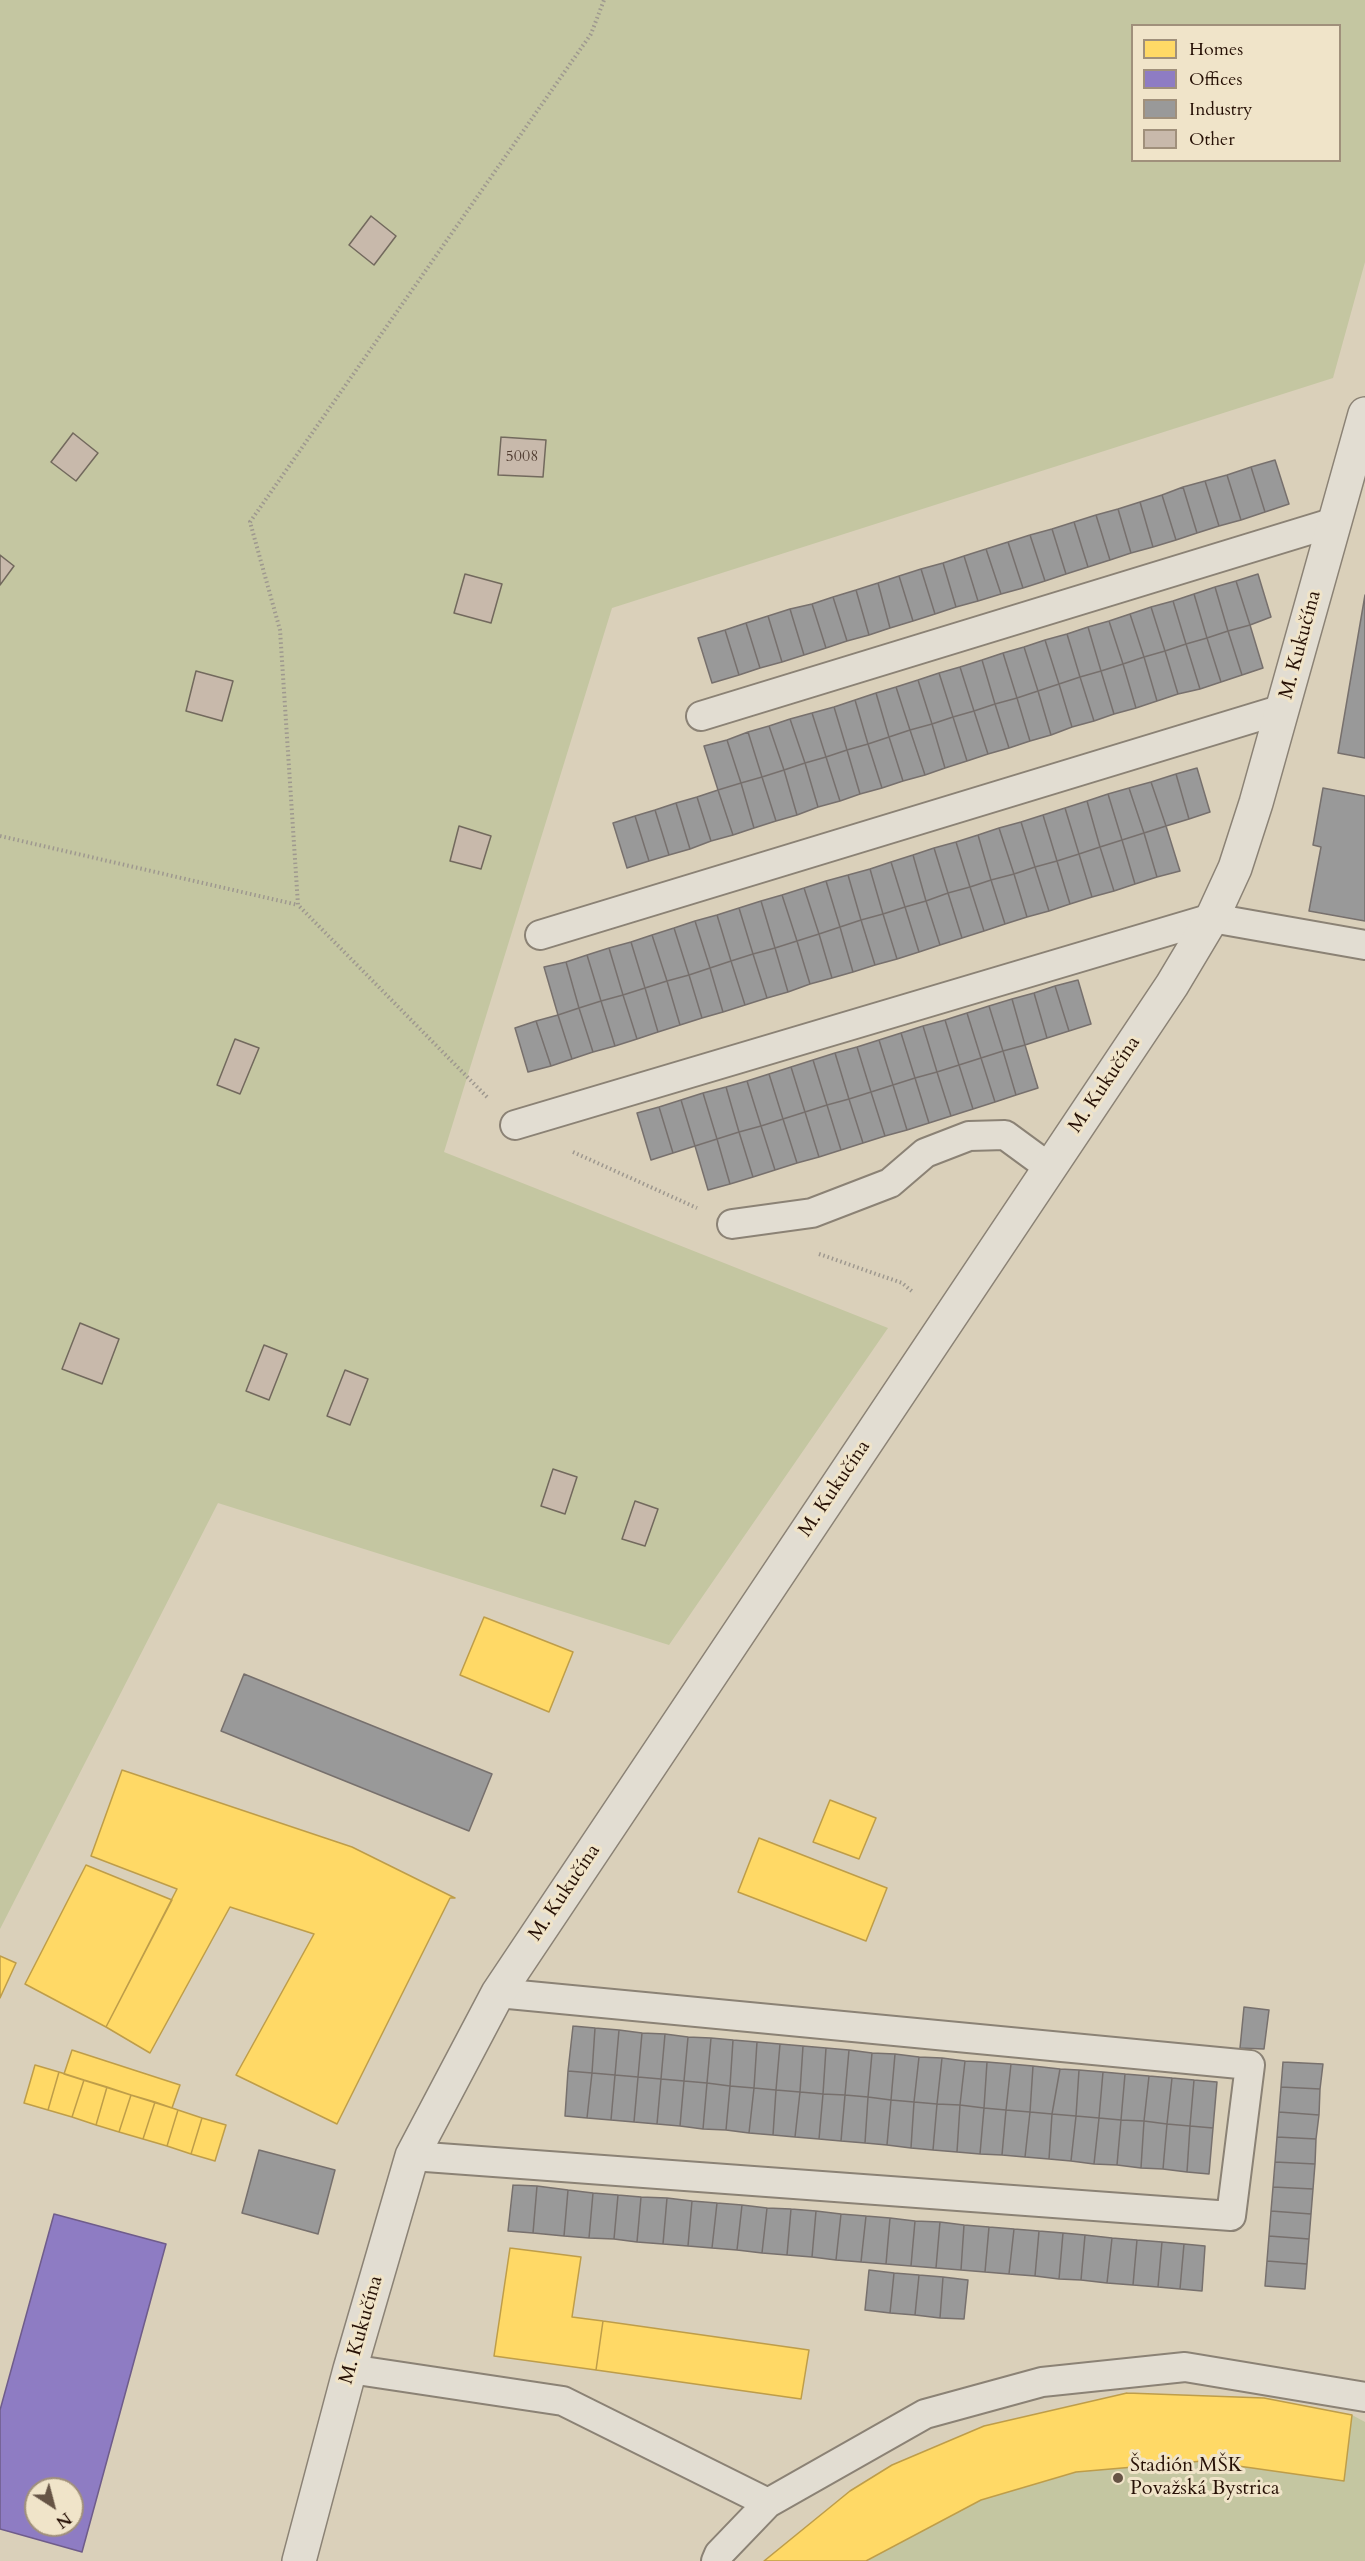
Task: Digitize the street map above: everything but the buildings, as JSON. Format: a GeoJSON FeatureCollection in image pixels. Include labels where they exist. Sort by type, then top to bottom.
{"type":"FeatureCollection","features":[{"type":"Feature","properties":{"kind":"street","name":"M. Kukučína"},"geometry":{"type":"LineString","coordinates":[[300,2561],[350,2369],[412,2156],[498,1993],[1172,985],[1212,918],[1234,868],[1283,709],[1365,414]]}},
{"type":"Feature","properties":{"kind":"lane"},"geometry":{"type":"LineString","coordinates":[[701,716],[1335,522]]}},
{"type":"Feature","properties":{"kind":"lane"},"geometry":{"type":"LineString","coordinates":[[540,935],[1283,709]]}},
{"type":"Feature","properties":{"kind":"lane"},"geometry":{"type":"LineString","coordinates":[[515,1125],[1212,918],[1365,945]]}},
{"type":"Feature","properties":{"kind":"lane"},"geometry":{"type":"LineString","coordinates":[[732,1224],[812,1213],[890,1183],[925,1153],[969,1136],[1005,1136],[1050,1168]]}},
{"type":"Feature","properties":{"kind":"lane"},"geometry":{"type":"LineString","coordinates":[[412,2156],[1231,2216],[1250,2065],[498,1993]]}},
{"type":"Feature","properties":{"kind":"lane"},"geometry":{"type":"LineString","coordinates":[[716,2561],[719,2554],[768,2503],[925,2414],[1042,2382],[1185,2367],[1365,2397]]}},
{"type":"Feature","properties":{"kind":"lane"},"geometry":{"type":"LineString","coordinates":[[350,2369],[563,2401],[768,2503]]}},
{"type":"Feature","properties":{"kind":"path"},"geometry":{"type":"LineString","coordinates":[[298,905],[280,630],[249,522],[591,34],[604,0]]}},
{"type":"Feature","properties":{"kind":"path"},"geometry":{"type":"LineString","coordinates":[[0,836],[298,905],[515,1125],[732,1224]]}},
{"type":"Feature","properties":{"kind":"path"},"geometry":{"type":"LineString","coordinates":[[811,1251],[902,1283],[946,1321]]}},
{"type":"Feature","properties":{"kind":"green space"},"geometry":{"type":"Polygon","coordinates":[[[0,0],[1365,0],[1365,262],[1333,378],[612,608],[444,1152],[888,1328],[669,1645],[218,1503],[0,1929],[0,0]]]}},
{"type":"Feature","properties":{"kind":"green space","name":"Štadión MŠK Považská Bystrica"},"geometry":{"type":"Polygon","coordinates":[[[1127,2393],[1264,2398],[1352,2415],[1365,2422],[1365,2561],[764,2561],[850,2491],[892,2465],[984,2426],[1127,2393]]]}},
{"type":"Feature","properties":{"kind":"place","name":"Štadión MŠK Považská Bystrica"},"geometry":{"type":"Point","coordinates":[1118,2478]}}]}
